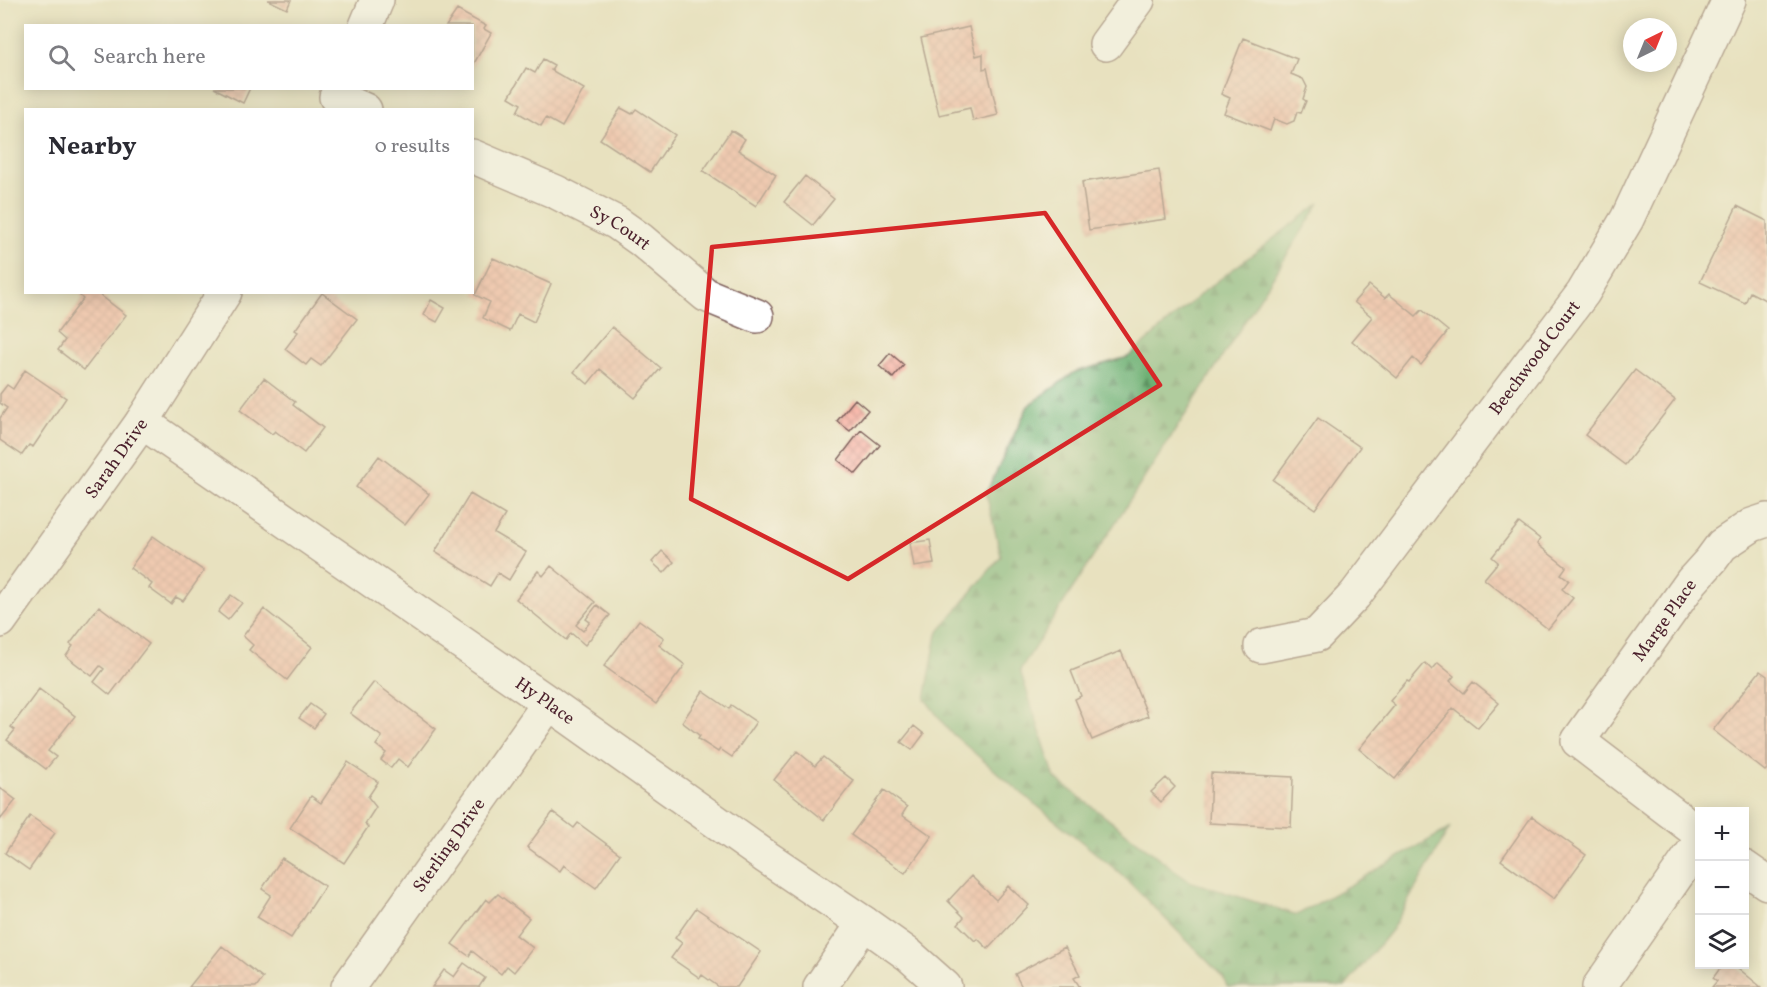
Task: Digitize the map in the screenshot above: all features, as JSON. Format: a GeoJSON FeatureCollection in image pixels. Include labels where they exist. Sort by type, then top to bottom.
{"type":"FeatureCollection","features":[{"type":"Feature","properties":{"kind":"street"},"geometry":{"type":"LineString","coordinates":[[367,24],[377,0]]}},
{"type":"Feature","properties":{"kind":"street"},"geometry":{"type":"LineString","coordinates":[[1106,44],[1138,0]]}},
{"type":"Feature","properties":{"kind":"street","name":"Beechwood Court"},"geometry":{"type":"LineString","coordinates":[[1261,646],[1317,635],[1355,595],[1583,293],[1627,219],[1729,0]]}},
{"type":"Feature","properties":{"kind":"street","name":"Sy Court"},"geometry":{"type":"LineString","coordinates":[[474,157],[556,192],[617,223],[641,240],[706,295],[757,316]]}},
{"type":"Feature","properties":{"kind":"street","name":"Sarah Drive"},"geometry":{"type":"LineString","coordinates":[[0,621],[142,422],[224,294]]}},
{"type":"Feature","properties":{"kind":"street","name":"Hy Place"},"geometry":{"type":"LineString","coordinates":[[142,422],[864,923],[909,956],[945,987]]}},
{"type":"Feature","properties":{"kind":"street","name":"Marge Place"},"geometry":{"type":"LineString","coordinates":[[1695,830],[1578,741],[1692,581],[1722,545],[1752,525],[1767,520]]}},
{"type":"Feature","properties":{"kind":"street","name":"Sterling Drive"},"geometry":{"type":"LineString","coordinates":[[348,987],[549,703]]}},
{"type":"Feature","properties":{"kind":"street"},"geometry":{"type":"LineString","coordinates":[[1599,987],[1695,849]]}},
{"type":"Feature","properties":{"kind":"street"},"geometry":{"type":"LineString","coordinates":[[1749,870],[1767,883]]}},
{"type":"Feature","properties":{"kind":"street"},"geometry":{"type":"LineString","coordinates":[[820,987],[864,923]]}},
{"type":"Feature","properties":{"kind":"highlighted area"},"geometry":{"type":"Polygon","coordinates":[[[1045,213],[1160,385],[848,579],[691,499],[712,247],[1045,213]]]}},
{"type":"Feature","properties":{"kind":"green space"},"geometry":{"type":"Polygon","coordinates":[[[1320,203],[1020,670],[1055,778],[1189,881],[1297,915],[1450,828],[1392,929],[1345,987],[1227,987],[1224,978],[1120,873],[949,731],[925,699],[937,634],[1001,556],[986,493],[1028,406],[1075,372],[1128,357],[1203,292],[1320,203]]]}},
{"type":"Feature","properties":{"kind":"building"},"geometry":{"type":"Polygon","coordinates":[[[268,0],[291,0],[287,9],[268,0]]]}},
{"type":"Feature","properties":{"kind":"building"},"geometry":{"type":"Polygon","coordinates":[[[457,10],[486,26],[484,29],[491,33],[474,63],[474,24],[447,24],[457,10]]]}},
{"type":"Feature","properties":{"kind":"building"},"geometry":{"type":"Polygon","coordinates":[[[969,27],[976,56],[983,54],[983,69],[987,68],[998,115],[973,121],[970,108],[939,115],[921,38],[969,27]]]}},
{"type":"Feature","properties":{"kind":"building"},"geometry":{"type":"Polygon","coordinates":[[[1243,38],[1297,59],[1291,74],[1303,79],[1307,87],[1303,99],[1306,101],[1301,113],[1297,112],[1294,121],[1287,124],[1274,119],[1270,131],[1224,113],[1230,98],[1221,94],[1243,38]]]}},
{"type":"Feature","properties":{"kind":"building"},"geometry":{"type":"Polygon","coordinates":[[[543,59],[554,65],[551,70],[584,89],[562,127],[546,118],[541,126],[517,112],[521,104],[509,97],[526,68],[535,73],[543,59]]]}},
{"type":"Feature","properties":{"kind":"building"},"geometry":{"type":"Polygon","coordinates":[[[218,90],[249,90],[243,103],[218,90]]]}},
{"type":"Feature","properties":{"kind":"building"},"geometry":{"type":"Polygon","coordinates":[[[621,108],[632,114],[636,109],[675,135],[650,172],[600,139],[621,108]]]}},
{"type":"Feature","properties":{"kind":"building"},"geometry":{"type":"Polygon","coordinates":[[[731,130],[745,139],[738,150],[776,175],[756,206],[703,171],[731,130]]]}},
{"type":"Feature","properties":{"kind":"building"},"geometry":{"type":"Polygon","coordinates":[[[1159,170],[1166,219],[1089,230],[1082,182],[1159,170]]]}},
{"type":"Feature","properties":{"kind":"building"},"geometry":{"type":"Polygon","coordinates":[[[805,176],[834,199],[813,225],[784,202],[805,176]]]}},
{"type":"Feature","properties":{"kind":"building"},"geometry":{"type":"Polygon","coordinates":[[[1737,206],[1767,221],[1767,301],[1750,292],[1745,303],[1700,282],[1737,206]]]}},
{"type":"Feature","properties":{"kind":"building"},"geometry":{"type":"Polygon","coordinates":[[[493,258],[551,284],[534,322],[518,314],[510,331],[483,318],[490,302],[475,295],[493,258]]]}},
{"type":"Feature","properties":{"kind":"building"},"geometry":{"type":"Polygon","coordinates":[[[1369,285],[1385,298],[1389,294],[1416,316],[1422,310],[1448,331],[1421,365],[1413,358],[1397,378],[1352,341],[1372,317],[1354,302],[1369,285]]]}},
{"type":"Feature","properties":{"kind":"building"},"geometry":{"type":"Polygon","coordinates":[[[82,294],[99,294],[126,315],[84,370],[58,350],[65,340],[57,333],[83,299],[80,296],[82,294]]]}},
{"type":"Feature","properties":{"kind":"building"},"geometry":{"type":"Polygon","coordinates":[[[321,294],[357,319],[321,366],[311,359],[306,365],[285,349],[298,332],[295,330],[321,294]]]}},
{"type":"Feature","properties":{"kind":"building"},"geometry":{"type":"Polygon","coordinates":[[[431,300],[445,308],[437,322],[424,315],[431,300]]]}},
{"type":"Feature","properties":{"kind":"building"},"geometry":{"type":"Polygon","coordinates":[[[612,327],[661,368],[635,398],[600,369],[588,384],[574,372],[612,327]]]}},
{"type":"Feature","properties":{"kind":"building"},"geometry":{"type":"Polygon","coordinates":[[[890,353],[904,365],[893,378],[879,366],[890,353]]]}},
{"type":"Feature","properties":{"kind":"building"},"geometry":{"type":"Polygon","coordinates":[[[25,370],[66,398],[33,447],[29,445],[22,455],[0,440],[0,418],[7,408],[0,403],[0,394],[7,385],[13,389],[25,370]]]}},
{"type":"Feature","properties":{"kind":"building"},"geometry":{"type":"Polygon","coordinates":[[[1635,370],[1675,400],[1625,465],[1585,435],[1635,370]]]}},
{"type":"Feature","properties":{"kind":"building"},"geometry":{"type":"Polygon","coordinates":[[[264,378],[295,402],[293,405],[323,428],[304,453],[275,431],[272,434],[240,410],[264,378]]]}},
{"type":"Feature","properties":{"kind":"building"},"geometry":{"type":"Polygon","coordinates":[[[855,399],[868,410],[850,431],[837,421],[855,399]]]}},
{"type":"Feature","properties":{"kind":"building"},"geometry":{"type":"Polygon","coordinates":[[[1318,418],[1360,447],[1315,509],[1273,480],[1318,418]]]}},
{"type":"Feature","properties":{"kind":"building"},"geometry":{"type":"Polygon","coordinates":[[[861,430],[880,445],[856,474],[838,460],[861,430]]]}},
{"type":"Feature","properties":{"kind":"building"},"geometry":{"type":"Polygon","coordinates":[[[379,456],[429,494],[405,525],[356,487],[379,456]]]}},
{"type":"Feature","properties":{"kind":"building"},"geometry":{"type":"Polygon","coordinates":[[[470,494],[505,515],[494,533],[526,552],[509,580],[498,573],[490,586],[435,552],[470,494]]]}},
{"type":"Feature","properties":{"kind":"building"},"geometry":{"type":"Polygon","coordinates":[[[1519,523],[1540,539],[1537,544],[1566,567],[1561,574],[1569,580],[1562,589],[1573,598],[1548,629],[1484,579],[1498,562],[1492,557],[1519,523]]]}},
{"type":"Feature","properties":{"kind":"building"},"geometry":{"type":"Polygon","coordinates":[[[153,536],[204,571],[183,601],[176,597],[171,604],[149,588],[152,584],[130,568],[153,536]]]}},
{"type":"Feature","properties":{"kind":"building"},"geometry":{"type":"Polygon","coordinates":[[[930,540],[934,564],[914,567],[910,543],[930,540]]]}},
{"type":"Feature","properties":{"kind":"building"},"geometry":{"type":"Polygon","coordinates":[[[662,551],[674,562],[664,573],[652,562],[662,551]]]}},
{"type":"Feature","properties":{"kind":"building"},"geometry":{"type":"Polygon","coordinates":[[[551,566],[595,602],[576,625],[583,631],[590,622],[586,619],[597,605],[610,615],[585,645],[571,633],[566,640],[516,599],[538,571],[543,576],[551,566]]]}},
{"type":"Feature","properties":{"kind":"building"},"geometry":{"type":"Polygon","coordinates":[[[231,595],[242,603],[228,620],[218,612],[231,595]]]}},
{"type":"Feature","properties":{"kind":"building"},"geometry":{"type":"Polygon","coordinates":[[[99,606],[149,644],[110,695],[94,682],[104,669],[100,666],[92,676],[66,656],[73,646],[70,644],[99,606]]]}},
{"type":"Feature","properties":{"kind":"building"},"geometry":{"type":"Polygon","coordinates":[[[264,609],[312,647],[287,680],[249,650],[253,645],[243,636],[264,609]]]}},
{"type":"Feature","properties":{"kind":"building"},"geometry":{"type":"Polygon","coordinates":[[[639,620],[664,638],[659,645],[685,665],[656,704],[604,666],[639,620]]]}},
{"type":"Feature","properties":{"kind":"building"},"geometry":{"type":"Polygon","coordinates":[[[1121,651],[1148,716],[1092,740],[1075,699],[1081,696],[1071,671],[1121,651]]]}},
{"type":"Feature","properties":{"kind":"building"},"geometry":{"type":"Polygon","coordinates":[[[1425,663],[1432,670],[1438,663],[1454,676],[1450,681],[1464,693],[1473,682],[1499,703],[1478,728],[1453,708],[1395,779],[1359,749],[1395,705],[1390,701],[1425,663]]]}},
{"type":"Feature","properties":{"kind":"building"},"geometry":{"type":"Polygon","coordinates":[[[1760,671],[1767,676],[1767,769],[1765,771],[1713,730],[1760,671]]]}},
{"type":"Feature","properties":{"kind":"building"},"geometry":{"type":"Polygon","coordinates":[[[374,682],[436,729],[408,767],[398,759],[391,768],[381,760],[386,753],[376,745],[382,737],[350,713],[374,682]]]}},
{"type":"Feature","properties":{"kind":"building"},"geometry":{"type":"Polygon","coordinates":[[[39,689],[75,716],[48,751],[56,757],[46,769],[7,740],[15,730],[11,727],[39,689]]]}},
{"type":"Feature","properties":{"kind":"building"},"geometry":{"type":"Polygon","coordinates":[[[703,691],[729,709],[731,705],[756,722],[732,757],[720,749],[718,752],[698,739],[700,736],[682,722],[703,691]]]}},
{"type":"Feature","properties":{"kind":"building"},"geometry":{"type":"Polygon","coordinates":[[[310,704],[324,714],[314,728],[299,718],[310,704]]]}},
{"type":"Feature","properties":{"kind":"building"},"geometry":{"type":"Polygon","coordinates":[[[914,726],[924,734],[912,750],[901,742],[914,726]]]}},
{"type":"Feature","properties":{"kind":"building"},"geometry":{"type":"Polygon","coordinates":[[[797,751],[815,766],[823,757],[854,781],[824,820],[774,780],[797,751]]]}},
{"type":"Feature","properties":{"kind":"building"},"geometry":{"type":"Polygon","coordinates":[[[348,762],[378,782],[368,797],[376,807],[365,824],[368,827],[344,863],[290,828],[311,796],[321,803],[348,762]]]}},
{"type":"Feature","properties":{"kind":"building"},"geometry":{"type":"Polygon","coordinates":[[[1211,773],[1293,777],[1291,827],[1209,823],[1211,773]]]}},
{"type":"Feature","properties":{"kind":"building"},"geometry":{"type":"Polygon","coordinates":[[[1166,778],[1175,787],[1161,802],[1151,792],[1166,778]]]}},
{"type":"Feature","properties":{"kind":"building"},"geometry":{"type":"Polygon","coordinates":[[[0,788],[16,800],[0,820],[0,788]]]}},
{"type":"Feature","properties":{"kind":"building"},"geometry":{"type":"Polygon","coordinates":[[[884,790],[907,807],[902,815],[932,836],[905,873],[851,835],[884,790]]]}},
{"type":"Feature","properties":{"kind":"building"},"geometry":{"type":"Polygon","coordinates":[[[553,812],[574,828],[578,823],[620,854],[596,888],[564,865],[560,871],[527,847],[553,812]]]}},
{"type":"Feature","properties":{"kind":"building"},"geometry":{"type":"Polygon","coordinates":[[[30,816],[55,833],[29,870],[5,853],[30,816]]]}},
{"type":"Feature","properties":{"kind":"building"},"geometry":{"type":"Polygon","coordinates":[[[1532,816],[1586,855],[1554,899],[1501,860],[1532,816]]]}},
{"type":"Feature","properties":{"kind":"building"},"geometry":{"type":"Polygon","coordinates":[[[282,858],[325,886],[291,938],[257,917],[271,895],[262,889],[282,858]]]}},
{"type":"Feature","properties":{"kind":"building"},"geometry":{"type":"Polygon","coordinates":[[[971,876],[996,900],[1008,886],[1029,905],[988,949],[978,939],[975,941],[958,924],[964,917],[948,901],[971,876]]]}},
{"type":"Feature","properties":{"kind":"building"},"geometry":{"type":"Polygon","coordinates":[[[498,894],[529,918],[516,935],[533,948],[514,972],[507,966],[501,974],[472,951],[469,956],[452,944],[486,899],[490,902],[498,894]]]}},
{"type":"Feature","properties":{"kind":"building"},"geometry":{"type":"Polygon","coordinates":[[[696,908],[761,952],[737,987],[719,987],[702,975],[700,978],[671,958],[682,943],[675,938],[696,908]]]}},
{"type":"Feature","properties":{"kind":"building"},"geometry":{"type":"Polygon","coordinates":[[[222,946],[263,978],[256,987],[189,987],[222,946]]]}},
{"type":"Feature","properties":{"kind":"building"},"geometry":{"type":"Polygon","coordinates":[[[1065,947],[1080,975],[1074,978],[1080,987],[1022,987],[1015,974],[1065,947]]]}},
{"type":"Feature","properties":{"kind":"building"},"geometry":{"type":"Polygon","coordinates":[[[464,963],[485,978],[479,987],[432,987],[444,970],[454,977],[464,963]]]}},
{"type":"Feature","properties":{"kind":"building"},"geometry":{"type":"Polygon","coordinates":[[[1719,969],[1739,969],[1761,987],[1712,987],[1717,981],[1713,978],[1719,969]]]}}]}
